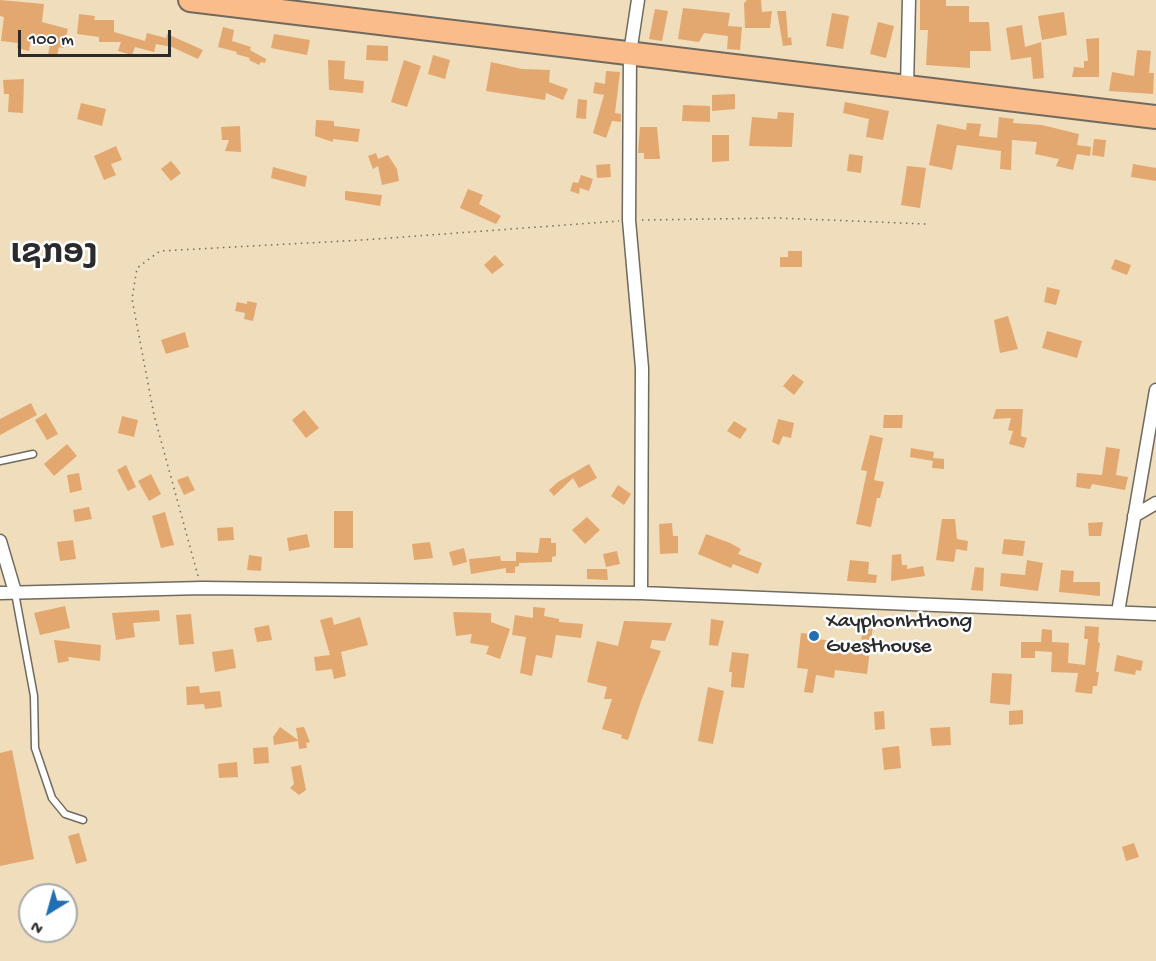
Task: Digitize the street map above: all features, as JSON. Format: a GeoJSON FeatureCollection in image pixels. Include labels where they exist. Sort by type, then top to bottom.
{"type":"FeatureCollection","features":[{"type":"Feature","properties":{"kind":"highway"},"geometry":{"type":"LineString","coordinates":[[205,1],[1156,117]]}},
{"type":"Feature","properties":{"kind":"street"},"geometry":{"type":"LineString","coordinates":[[638,0],[630,53],[629,220],[642,368],[641,593]]}},
{"type":"Feature","properties":{"kind":"street"},"geometry":{"type":"LineString","coordinates":[[907,87],[909,0]]}},
{"type":"Feature","properties":{"kind":"street"},"geometry":{"type":"LineString","coordinates":[[1118,612],[1156,390]]}},
{"type":"Feature","properties":{"kind":"street"},"geometry":{"type":"LineString","coordinates":[[1134,516],[1156,502]]}},
{"type":"Feature","properties":{"kind":"street"},"geometry":{"type":"LineString","coordinates":[[0,541],[15,592]]}},
{"type":"Feature","properties":{"kind":"street"},"geometry":{"type":"LineString","coordinates":[[0,593],[201,588],[641,593],[1156,614]]}},
{"type":"Feature","properties":{"kind":"lane"},"geometry":{"type":"LineString","coordinates":[[0,460],[33,454]]}},
{"type":"Feature","properties":{"kind":"lane"},"geometry":{"type":"LineString","coordinates":[[15,592],[29,656],[34,696],[35,748],[52,798],[65,814],[83,820]]}},
{"type":"Feature","properties":{"kind":"path"},"geometry":{"type":"LineString","coordinates":[[201,588],[154,415],[132,299],[137,268],[160,251],[363,240],[629,220],[777,218],[926,224]]}},
{"type":"Feature","properties":{"kind":"building"},"geometry":{"type":"Polygon","coordinates":[[[0,0],[44,4],[42,22],[68,29],[63,48],[59,47],[57,56],[48,55],[50,44],[47,42],[31,38],[29,51],[17,48],[18,43],[1,41],[4,17],[0,16],[0,0]]]}},
{"type":"Feature","properties":{"kind":"building"},"geometry":{"type":"Polygon","coordinates":[[[747,0],[761,0],[762,12],[772,11],[770,28],[745,28],[744,3],[747,0]]]}},
{"type":"Feature","properties":{"kind":"building"},"geometry":{"type":"Polygon","coordinates":[[[920,0],[946,0],[946,6],[969,6],[969,22],[989,22],[991,51],[970,51],[970,68],[926,65],[928,30],[920,30],[920,0]]]}},
{"type":"Feature","properties":{"kind":"building"},"geometry":{"type":"Polygon","coordinates":[[[683,8],[730,13],[728,26],[742,27],[740,50],[727,49],[728,36],[704,33],[699,42],[678,39],[683,8]]]}},
{"type":"Feature","properties":{"kind":"building"},"geometry":{"type":"Polygon","coordinates":[[[655,9],[668,11],[662,41],[649,39],[655,9]]]}},
{"type":"Feature","properties":{"kind":"building"},"geometry":{"type":"Polygon","coordinates":[[[777,11],[786,11],[788,38],[791,37],[792,45],[783,46],[777,11]]]}},
{"type":"Feature","properties":{"kind":"building"},"geometry":{"type":"Polygon","coordinates":[[[1064,12],[1067,35],[1042,40],[1038,16],[1064,12]]]}},
{"type":"Feature","properties":{"kind":"building"},"geometry":{"type":"Polygon","coordinates":[[[832,13],[849,16],[843,49],[826,46],[832,13]]]}},
{"type":"Feature","properties":{"kind":"building"},"geometry":{"type":"Polygon","coordinates":[[[79,14],[95,16],[94,20],[114,20],[114,32],[145,41],[147,33],[166,38],[167,34],[203,50],[198,59],[172,47],[156,44],[154,52],[135,47],[132,55],[118,51],[121,42],[99,42],[99,37],[77,34],[79,14]]]}},
{"type":"Feature","properties":{"kind":"building"},"geometry":{"type":"Polygon","coordinates":[[[878,22],[894,26],[886,58],[870,54],[878,22]]]}},
{"type":"Feature","properties":{"kind":"building"},"geometry":{"type":"Polygon","coordinates":[[[1022,25],[1025,47],[1041,42],[1044,78],[1033,79],[1031,57],[1011,60],[1006,28],[1022,25]]]}},
{"type":"Feature","properties":{"kind":"building"},"geometry":{"type":"Polygon","coordinates":[[[223,27],[234,30],[232,41],[251,47],[250,50],[266,59],[265,63],[261,62],[259,65],[249,60],[250,58],[236,54],[237,52],[218,47],[223,27]]]}},
{"type":"Feature","properties":{"kind":"building"},"geometry":{"type":"Polygon","coordinates":[[[274,34],[310,40],[307,55],[271,48],[274,34]]]}},
{"type":"Feature","properties":{"kind":"building"},"geometry":{"type":"Polygon","coordinates":[[[1099,38],[1099,77],[1072,77],[1074,67],[1084,68],[1084,61],[1088,61],[1086,39],[1099,38]]]}},
{"type":"Feature","properties":{"kind":"building"},"geometry":{"type":"Polygon","coordinates":[[[367,45],[388,46],[388,61],[366,60],[367,45]]]}},
{"type":"Feature","properties":{"kind":"building"},"geometry":{"type":"Polygon","coordinates":[[[1137,50],[1151,51],[1149,73],[1154,73],[1153,94],[1109,91],[1112,72],[1134,76],[1137,50]]]}},
{"type":"Feature","properties":{"kind":"building"},"geometry":{"type":"Polygon","coordinates":[[[433,55],[450,60],[445,79],[428,74],[433,55]]]}},
{"type":"Feature","properties":{"kind":"building"},"geometry":{"type":"Polygon","coordinates":[[[328,60],[345,61],[344,79],[364,81],[363,93],[329,90],[328,60]]]}},
{"type":"Feature","properties":{"kind":"building"},"geometry":{"type":"Polygon","coordinates":[[[404,60],[421,66],[407,107],[391,102],[404,60]]]}},
{"type":"Feature","properties":{"kind":"building"},"geometry":{"type":"Polygon","coordinates":[[[491,62],[522,69],[550,70],[549,82],[568,89],[563,100],[546,93],[545,100],[486,91],[491,62]]]}},
{"type":"Feature","properties":{"kind":"building"},"geometry":{"type":"Polygon","coordinates":[[[606,71],[620,72],[615,113],[621,114],[621,122],[612,121],[606,138],[593,133],[604,95],[593,93],[595,82],[605,84],[606,71]]]}},
{"type":"Feature","properties":{"kind":"building"},"geometry":{"type":"Polygon","coordinates":[[[24,79],[23,113],[8,112],[9,94],[4,94],[3,80],[24,79]]]}},
{"type":"Feature","properties":{"kind":"building"},"geometry":{"type":"Polygon","coordinates":[[[735,94],[735,109],[712,111],[712,95],[735,94]]]}},
{"type":"Feature","properties":{"kind":"building"},"geometry":{"type":"Polygon","coordinates":[[[578,99],[587,100],[586,119],[576,118],[578,99]]]}},
{"type":"Feature","properties":{"kind":"building"},"geometry":{"type":"Polygon","coordinates":[[[845,102],[889,111],[883,140],[866,137],[869,119],[843,113],[845,102]]]}},
{"type":"Feature","properties":{"kind":"building"},"geometry":{"type":"Polygon","coordinates":[[[81,103],[106,109],[102,126],[77,119],[81,103]]]}},
{"type":"Feature","properties":{"kind":"building"},"geometry":{"type":"Polygon","coordinates":[[[683,105],[710,106],[710,122],[682,121],[683,105]]]}},
{"type":"Feature","properties":{"kind":"building"},"geometry":{"type":"Polygon","coordinates":[[[778,112],[794,113],[792,147],[749,146],[752,117],[777,119],[778,112]]]}},
{"type":"Feature","properties":{"kind":"building"},"geometry":{"type":"Polygon","coordinates":[[[999,117],[1014,119],[1013,123],[1042,125],[1079,134],[1077,145],[1091,147],[1090,156],[1077,154],[1073,170],[1056,166],[1059,159],[1035,154],[1037,142],[1012,140],[1011,170],[1000,169],[1001,151],[957,145],[952,170],[929,165],[937,124],[966,130],[967,123],[981,124],[979,136],[997,138],[999,117]]]}},
{"type":"Feature","properties":{"kind":"building"},"geometry":{"type":"Polygon","coordinates":[[[316,120],[334,121],[334,126],[360,129],[358,142],[333,139],[333,142],[315,136],[316,120]]]}},
{"type":"Feature","properties":{"kind":"building"},"geometry":{"type":"Polygon","coordinates":[[[240,126],[241,152],[225,151],[229,140],[222,140],[221,127],[240,126]]]}},
{"type":"Feature","properties":{"kind":"building"},"geometry":{"type":"Polygon","coordinates":[[[640,127],[657,127],[660,159],[644,159],[644,153],[638,153],[640,127]]]}},
{"type":"Feature","properties":{"kind":"building"},"geometry":{"type":"Polygon","coordinates":[[[712,135],[729,135],[729,161],[712,162],[712,135]]]}},
{"type":"Feature","properties":{"kind":"building"},"geometry":{"type":"Polygon","coordinates":[[[1094,139],[1106,140],[1104,157],[1092,155],[1094,139]]]}},
{"type":"Feature","properties":{"kind":"building"},"geometry":{"type":"Polygon","coordinates":[[[116,146],[122,160],[111,164],[116,175],[104,180],[94,156],[116,146]]]}},
{"type":"Feature","properties":{"kind":"building"},"geometry":{"type":"Polygon","coordinates":[[[376,153],[378,159],[388,155],[397,169],[399,181],[382,185],[378,166],[373,169],[368,156],[376,153]]]}},
{"type":"Feature","properties":{"kind":"building"},"geometry":{"type":"Polygon","coordinates":[[[849,154],[863,156],[861,173],[847,171],[849,154]]]}},
{"type":"Feature","properties":{"kind":"building"},"geometry":{"type":"Polygon","coordinates":[[[171,161],[181,173],[171,181],[161,169],[171,161]]]}},
{"type":"Feature","properties":{"kind":"building"},"geometry":{"type":"Polygon","coordinates":[[[610,164],[611,177],[597,178],[596,165],[610,164]]]}},
{"type":"Feature","properties":{"kind":"building"},"geometry":{"type":"Polygon","coordinates":[[[1133,164],[1156,168],[1156,181],[1131,177],[1133,164]]]}},
{"type":"Feature","properties":{"kind":"building"},"geometry":{"type":"Polygon","coordinates":[[[907,166],[926,168],[920,208],[901,205],[907,166]]]}},
{"type":"Feature","properties":{"kind":"building"},"geometry":{"type":"Polygon","coordinates":[[[273,167],[307,176],[305,187],[271,178],[273,167]]]}},
{"type":"Feature","properties":{"kind":"building"},"geometry":{"type":"Polygon","coordinates":[[[581,175],[593,179],[589,191],[580,188],[579,194],[570,191],[573,182],[578,183],[581,175]]]}},
{"type":"Feature","properties":{"kind":"building"},"geometry":{"type":"Polygon","coordinates":[[[468,189],[483,195],[479,204],[501,216],[496,224],[460,208],[468,189]]]}},
{"type":"Feature","properties":{"kind":"building"},"geometry":{"type":"Polygon","coordinates":[[[345,191],[382,195],[380,206],[345,200],[345,191]]]}},
{"type":"Feature","properties":{"kind":"building"},"geometry":{"type":"Polygon","coordinates":[[[788,251],[802,251],[802,267],[780,267],[780,257],[788,257],[788,251]]]}},
{"type":"Feature","properties":{"kind":"building"},"geometry":{"type":"Polygon","coordinates":[[[495,255],[504,265],[492,274],[484,265],[495,255]]]}},
{"type":"Feature","properties":{"kind":"building"},"geometry":{"type":"Polygon","coordinates":[[[1115,259],[1131,265],[1127,275],[1111,269],[1115,259]]]}},
{"type":"Feature","properties":{"kind":"building"},"geometry":{"type":"Polygon","coordinates":[[[1047,287],[1060,290],[1056,305],[1044,302],[1047,287]]]}},
{"type":"Feature","properties":{"kind":"building"},"geometry":{"type":"Polygon","coordinates":[[[247,301],[257,303],[253,321],[244,319],[245,313],[235,311],[237,302],[247,304],[247,301]]]}},
{"type":"Feature","properties":{"kind":"building"},"geometry":{"type":"Polygon","coordinates":[[[1008,316],[1018,349],[1000,353],[994,320],[1008,316]]]}},
{"type":"Feature","properties":{"kind":"building"},"geometry":{"type":"Polygon","coordinates":[[[1047,331],[1082,341],[1077,358],[1042,348],[1047,331]]]}},
{"type":"Feature","properties":{"kind":"building"},"geometry":{"type":"Polygon","coordinates":[[[185,332],[189,347],[166,354],[161,340],[185,332]]]}},
{"type":"Feature","properties":{"kind":"building"},"geometry":{"type":"Polygon","coordinates":[[[793,374],[804,382],[794,395],[783,386],[793,374]]]}},
{"type":"Feature","properties":{"kind":"building"},"geometry":{"type":"Polygon","coordinates":[[[31,403],[37,415],[0,435],[0,419],[31,403]]]}},
{"type":"Feature","properties":{"kind":"building"},"geometry":{"type":"Polygon","coordinates":[[[996,409],[1023,409],[1021,436],[1027,438],[1024,448],[1009,444],[1013,431],[1008,430],[1011,418],[993,419],[996,409]]]}},
{"type":"Feature","properties":{"kind":"building"},"geometry":{"type":"Polygon","coordinates":[[[304,410],[319,428],[306,438],[292,420],[304,410]]]}},
{"type":"Feature","properties":{"kind":"building"},"geometry":{"type":"Polygon","coordinates":[[[46,413],[58,434],[47,440],[35,420],[46,413]]]}},
{"type":"Feature","properties":{"kind":"building"},"geometry":{"type":"Polygon","coordinates":[[[884,415],[903,415],[902,428],[883,428],[884,415]]]}},
{"type":"Feature","properties":{"kind":"building"},"geometry":{"type":"Polygon","coordinates":[[[122,416],[138,420],[134,437],[118,433],[122,416]]]}},
{"type":"Feature","properties":{"kind":"building"},"geometry":{"type":"Polygon","coordinates":[[[778,419],[794,423],[791,438],[783,436],[779,445],[772,442],[778,419]]]}},
{"type":"Feature","properties":{"kind":"building"},"geometry":{"type":"Polygon","coordinates":[[[734,421],[747,429],[740,439],[727,431],[734,421]]]}},
{"type":"Feature","properties":{"kind":"building"},"geometry":{"type":"Polygon","coordinates":[[[870,435],[883,438],[874,480],[884,482],[880,498],[877,498],[871,527],[856,524],[867,471],[861,470],[870,435]]]}},
{"type":"Feature","properties":{"kind":"building"},"geometry":{"type":"Polygon","coordinates":[[[67,444],[77,456],[54,476],[44,464],[67,444]]]}},
{"type":"Feature","properties":{"kind":"building"},"geometry":{"type":"Polygon","coordinates":[[[1106,447],[1120,449],[1116,475],[1128,477],[1125,490],[1092,484],[1090,489],[1076,487],[1077,473],[1102,475],[1106,447]]]}},
{"type":"Feature","properties":{"kind":"building"},"geometry":{"type":"Polygon","coordinates":[[[911,448],[934,452],[933,458],[944,459],[944,469],[932,468],[933,461],[910,457],[911,448]]]}},
{"type":"Feature","properties":{"kind":"building"},"geometry":{"type":"Polygon","coordinates":[[[589,464],[597,478],[579,488],[573,478],[554,496],[549,490],[558,482],[589,464]]]}},
{"type":"Feature","properties":{"kind":"building"},"geometry":{"type":"Polygon","coordinates":[[[126,465],[136,487],[128,491],[117,470],[126,465]]]}},
{"type":"Feature","properties":{"kind":"building"},"geometry":{"type":"Polygon","coordinates":[[[79,473],[82,490],[70,493],[67,475],[79,473]]]}},
{"type":"Feature","properties":{"kind":"building"},"geometry":{"type":"Polygon","coordinates":[[[151,474],[161,494],[149,501],[138,481],[151,474]]]}},
{"type":"Feature","properties":{"kind":"building"},"geometry":{"type":"Polygon","coordinates":[[[188,476],[195,490],[184,495],[177,480],[188,476]]]}},
{"type":"Feature","properties":{"kind":"building"},"geometry":{"type":"Polygon","coordinates":[[[618,485],[631,494],[624,505],[611,496],[618,485]]]}},
{"type":"Feature","properties":{"kind":"building"},"geometry":{"type":"Polygon","coordinates":[[[89,507],[92,519],[75,522],[73,510],[89,507]]]}},
{"type":"Feature","properties":{"kind":"building"},"geometry":{"type":"Polygon","coordinates":[[[334,511],[353,511],[353,548],[334,548],[334,511]]]}},
{"type":"Feature","properties":{"kind":"building"},"geometry":{"type":"Polygon","coordinates":[[[165,512],[174,545],[161,548],[152,516],[165,512]]]}},
{"type":"Feature","properties":{"kind":"building"},"geometry":{"type":"Polygon","coordinates":[[[587,517],[600,530],[585,544],[572,530],[587,517]]]}},
{"type":"Feature","properties":{"kind":"building"},"geometry":{"type":"Polygon","coordinates":[[[942,519],[955,519],[957,539],[968,541],[967,551],[956,549],[954,562],[936,560],[942,519]]]}},
{"type":"Feature","properties":{"kind":"building"},"geometry":{"type":"Polygon","coordinates":[[[1103,522],[1101,536],[1089,536],[1088,523],[1103,522]]]}},
{"type":"Feature","properties":{"kind":"building"},"geometry":{"type":"Polygon","coordinates":[[[672,523],[673,536],[678,536],[678,553],[660,554],[659,524],[672,523]]]}},
{"type":"Feature","properties":{"kind":"building"},"geometry":{"type":"Polygon","coordinates":[[[233,527],[234,540],[218,541],[217,528],[233,527]]]}},
{"type":"Feature","properties":{"kind":"building"},"geometry":{"type":"Polygon","coordinates":[[[307,534],[310,547],[289,551],[287,538],[307,534]]]}},
{"type":"Feature","properties":{"kind":"building"},"geometry":{"type":"Polygon","coordinates":[[[706,534],[741,549],[738,554],[762,563],[758,574],[733,564],[731,568],[698,554],[706,534]]]}},
{"type":"Feature","properties":{"kind":"building"},"geometry":{"type":"Polygon","coordinates":[[[540,538],[551,538],[551,543],[556,543],[556,556],[552,557],[552,562],[519,563],[519,566],[515,567],[515,573],[506,573],[506,568],[471,574],[469,559],[500,556],[501,561],[516,561],[516,552],[538,553],[540,538]]]}},
{"type":"Feature","properties":{"kind":"building"},"geometry":{"type":"Polygon","coordinates":[[[1004,539],[1025,541],[1023,556],[1002,554],[1004,539]]]}},
{"type":"Feature","properties":{"kind":"building"},"geometry":{"type":"Polygon","coordinates":[[[73,540],[76,559],[60,561],[57,542],[73,540]]]}},
{"type":"Feature","properties":{"kind":"building"},"geometry":{"type":"Polygon","coordinates":[[[430,542],[433,558],[414,560],[412,544],[430,542]]]}},
{"type":"Feature","properties":{"kind":"building"},"geometry":{"type":"Polygon","coordinates":[[[464,548],[467,562],[453,566],[449,552],[464,548]]]}},
{"type":"Feature","properties":{"kind":"building"},"geometry":{"type":"Polygon","coordinates":[[[617,551],[620,564],[606,567],[603,554],[617,551]]]}},
{"type":"Feature","properties":{"kind":"building"},"geometry":{"type":"Polygon","coordinates":[[[901,554],[902,565],[907,565],[907,569],[923,566],[925,576],[891,581],[892,555],[901,554]]]}},
{"type":"Feature","properties":{"kind":"building"},"geometry":{"type":"Polygon","coordinates":[[[249,555],[262,557],[261,571],[247,570],[249,555]]]}},
{"type":"Feature","properties":{"kind":"building"},"geometry":{"type":"Polygon","coordinates":[[[850,560],[869,562],[868,574],[877,575],[876,583],[847,581],[850,560]]]}},
{"type":"Feature","properties":{"kind":"building"},"geometry":{"type":"Polygon","coordinates":[[[1027,560],[1043,563],[1038,591],[1000,586],[1001,573],[1025,575],[1027,560]]]}},
{"type":"Feature","properties":{"kind":"building"},"geometry":{"type":"Polygon","coordinates":[[[975,567],[984,568],[983,591],[971,590],[975,567]]]}},
{"type":"Feature","properties":{"kind":"building"},"geometry":{"type":"Polygon","coordinates":[[[587,569],[607,569],[608,580],[587,579],[587,569]]]}},
{"type":"Feature","properties":{"kind":"building"},"geometry":{"type":"Polygon","coordinates":[[[1061,570],[1074,571],[1073,582],[1100,582],[1100,596],[1059,592],[1061,570]]]}},
{"type":"Feature","properties":{"kind":"building"},"geometry":{"type":"Polygon","coordinates":[[[65,606],[70,628],[40,635],[34,613],[65,606]]]}},
{"type":"Feature","properties":{"kind":"building"},"geometry":{"type":"Polygon","coordinates":[[[533,607],[545,608],[544,616],[559,619],[559,622],[583,624],[581,638],[556,635],[552,658],[536,655],[532,676],[520,673],[526,637],[512,635],[515,615],[533,618],[533,607]]]}},
{"type":"Feature","properties":{"kind":"building"},"geometry":{"type":"Polygon","coordinates":[[[159,610],[160,621],[133,623],[135,637],[116,640],[112,613],[159,610]]]}},
{"type":"Feature","properties":{"kind":"building"},"geometry":{"type":"Polygon","coordinates":[[[453,612],[491,613],[491,622],[510,629],[500,659],[486,654],[489,646],[470,643],[472,634],[456,636],[453,612]]]}},
{"type":"Feature","properties":{"kind":"building"},"geometry":{"type":"Polygon","coordinates":[[[191,614],[194,644],[179,645],[176,615],[191,614]]]}},
{"type":"Feature","properties":{"kind":"building"},"geometry":{"type":"Polygon","coordinates":[[[332,617],[334,625],[360,617],[368,645],[341,652],[346,676],[334,679],[332,669],[316,671],[314,657],[330,655],[320,620],[332,617]]]}},
{"type":"Feature","properties":{"kind":"building"},"geometry":{"type":"Polygon","coordinates":[[[711,619],[724,621],[718,646],[709,645],[711,619]]]}},
{"type":"Feature","properties":{"kind":"building"},"geometry":{"type":"Polygon","coordinates":[[[624,621],[672,623],[665,641],[652,640],[650,648],[661,651],[628,740],[621,738],[622,735],[602,729],[612,699],[604,699],[607,687],[587,682],[597,641],[618,646],[624,621]]]}},
{"type":"Feature","properties":{"kind":"building"},"geometry":{"type":"Polygon","coordinates":[[[269,625],[272,640],[257,642],[254,628],[269,625]]]}},
{"type":"Feature","properties":{"kind":"building"},"geometry":{"type":"Polygon","coordinates":[[[863,625],[873,626],[867,674],[835,670],[834,678],[816,675],[813,693],[804,692],[808,669],[797,668],[801,633],[818,635],[818,639],[861,645],[863,625]]]}},
{"type":"Feature","properties":{"kind":"building"},"geometry":{"type":"Polygon","coordinates":[[[1085,626],[1099,627],[1098,642],[1100,643],[1096,672],[1099,672],[1097,686],[1093,686],[1092,694],[1075,692],[1078,673],[1051,672],[1052,652],[1035,651],[1035,658],[1021,658],[1021,642],[1041,642],[1042,629],[1052,630],[1052,642],[1069,643],[1068,663],[1085,665],[1088,639],[1084,639],[1085,626]]]}},
{"type":"Feature","properties":{"kind":"building"},"geometry":{"type":"Polygon","coordinates":[[[54,640],[101,645],[100,661],[68,657],[69,661],[58,663],[54,640]]]}},
{"type":"Feature","properties":{"kind":"building"},"geometry":{"type":"Polygon","coordinates":[[[233,649],[236,668],[215,672],[212,652],[233,649]]]}},
{"type":"Feature","properties":{"kind":"building"},"geometry":{"type":"Polygon","coordinates":[[[732,652],[749,654],[744,688],[731,687],[732,672],[729,672],[732,652]]]}},
{"type":"Feature","properties":{"kind":"building"},"geometry":{"type":"Polygon","coordinates":[[[1117,655],[1143,661],[1141,671],[1136,670],[1135,675],[1114,671],[1117,655]]]}},
{"type":"Feature","properties":{"kind":"building"},"geometry":{"type":"Polygon","coordinates":[[[992,673],[1012,674],[1010,705],[990,703],[992,673]]]}},
{"type":"Feature","properties":{"kind":"building"},"geometry":{"type":"Polygon","coordinates":[[[199,686],[200,693],[220,691],[222,707],[205,709],[204,704],[187,705],[186,687],[199,686]]]}},
{"type":"Feature","properties":{"kind":"building"},"geometry":{"type":"Polygon","coordinates":[[[708,687],[724,691],[713,744],[698,741],[708,687]]]}},
{"type":"Feature","properties":{"kind":"building"},"geometry":{"type":"Polygon","coordinates":[[[1023,710],[1023,724],[1009,725],[1009,711],[1023,710]]]}},
{"type":"Feature","properties":{"kind":"building"},"geometry":{"type":"Polygon","coordinates":[[[884,711],[885,729],[875,730],[874,712],[884,711]]]}},
{"type":"Feature","properties":{"kind":"building"},"geometry":{"type":"Polygon","coordinates":[[[280,727],[298,740],[296,728],[304,727],[310,742],[306,743],[307,748],[299,749],[298,741],[274,745],[273,737],[280,727]]]}},
{"type":"Feature","properties":{"kind":"building"},"geometry":{"type":"Polygon","coordinates":[[[950,727],[951,745],[932,746],[930,728],[950,727]]]}},
{"type":"Feature","properties":{"kind":"building"},"geometry":{"type":"Polygon","coordinates":[[[899,746],[901,768],[884,770],[882,748],[899,746]]]}},
{"type":"Feature","properties":{"kind":"building"},"geometry":{"type":"Polygon","coordinates":[[[268,747],[269,763],[254,764],[253,748],[268,747]]]}},
{"type":"Feature","properties":{"kind":"building"},"geometry":{"type":"Polygon","coordinates":[[[12,750],[34,859],[0,866],[0,753],[12,750]]]}},
{"type":"Feature","properties":{"kind":"building"},"geometry":{"type":"Polygon","coordinates":[[[237,762],[238,777],[219,778],[218,764],[237,762]]]}},
{"type":"Feature","properties":{"kind":"building"},"geometry":{"type":"Polygon","coordinates":[[[301,765],[306,790],[299,795],[290,788],[294,784],[291,767],[301,765]]]}},
{"type":"Feature","properties":{"kind":"building"},"geometry":{"type":"Polygon","coordinates":[[[79,833],[87,861],[76,864],[68,836],[79,833]]]}},
{"type":"Feature","properties":{"kind":"building"},"geometry":{"type":"Polygon","coordinates":[[[1134,843],[1139,857],[1126,861],[1122,847],[1134,843]]]}},
{"type":"Feature","properties":{"kind":"place","name":"Xayphonhthong Guesthouse"},"geometry":{"type":"Point","coordinates":[814,636]}},
{"type":"Feature","properties":{"kind":"district","name":"ເຊກອງ"},"geometry":{"type":"Point","coordinates":[54,257]}}]}
